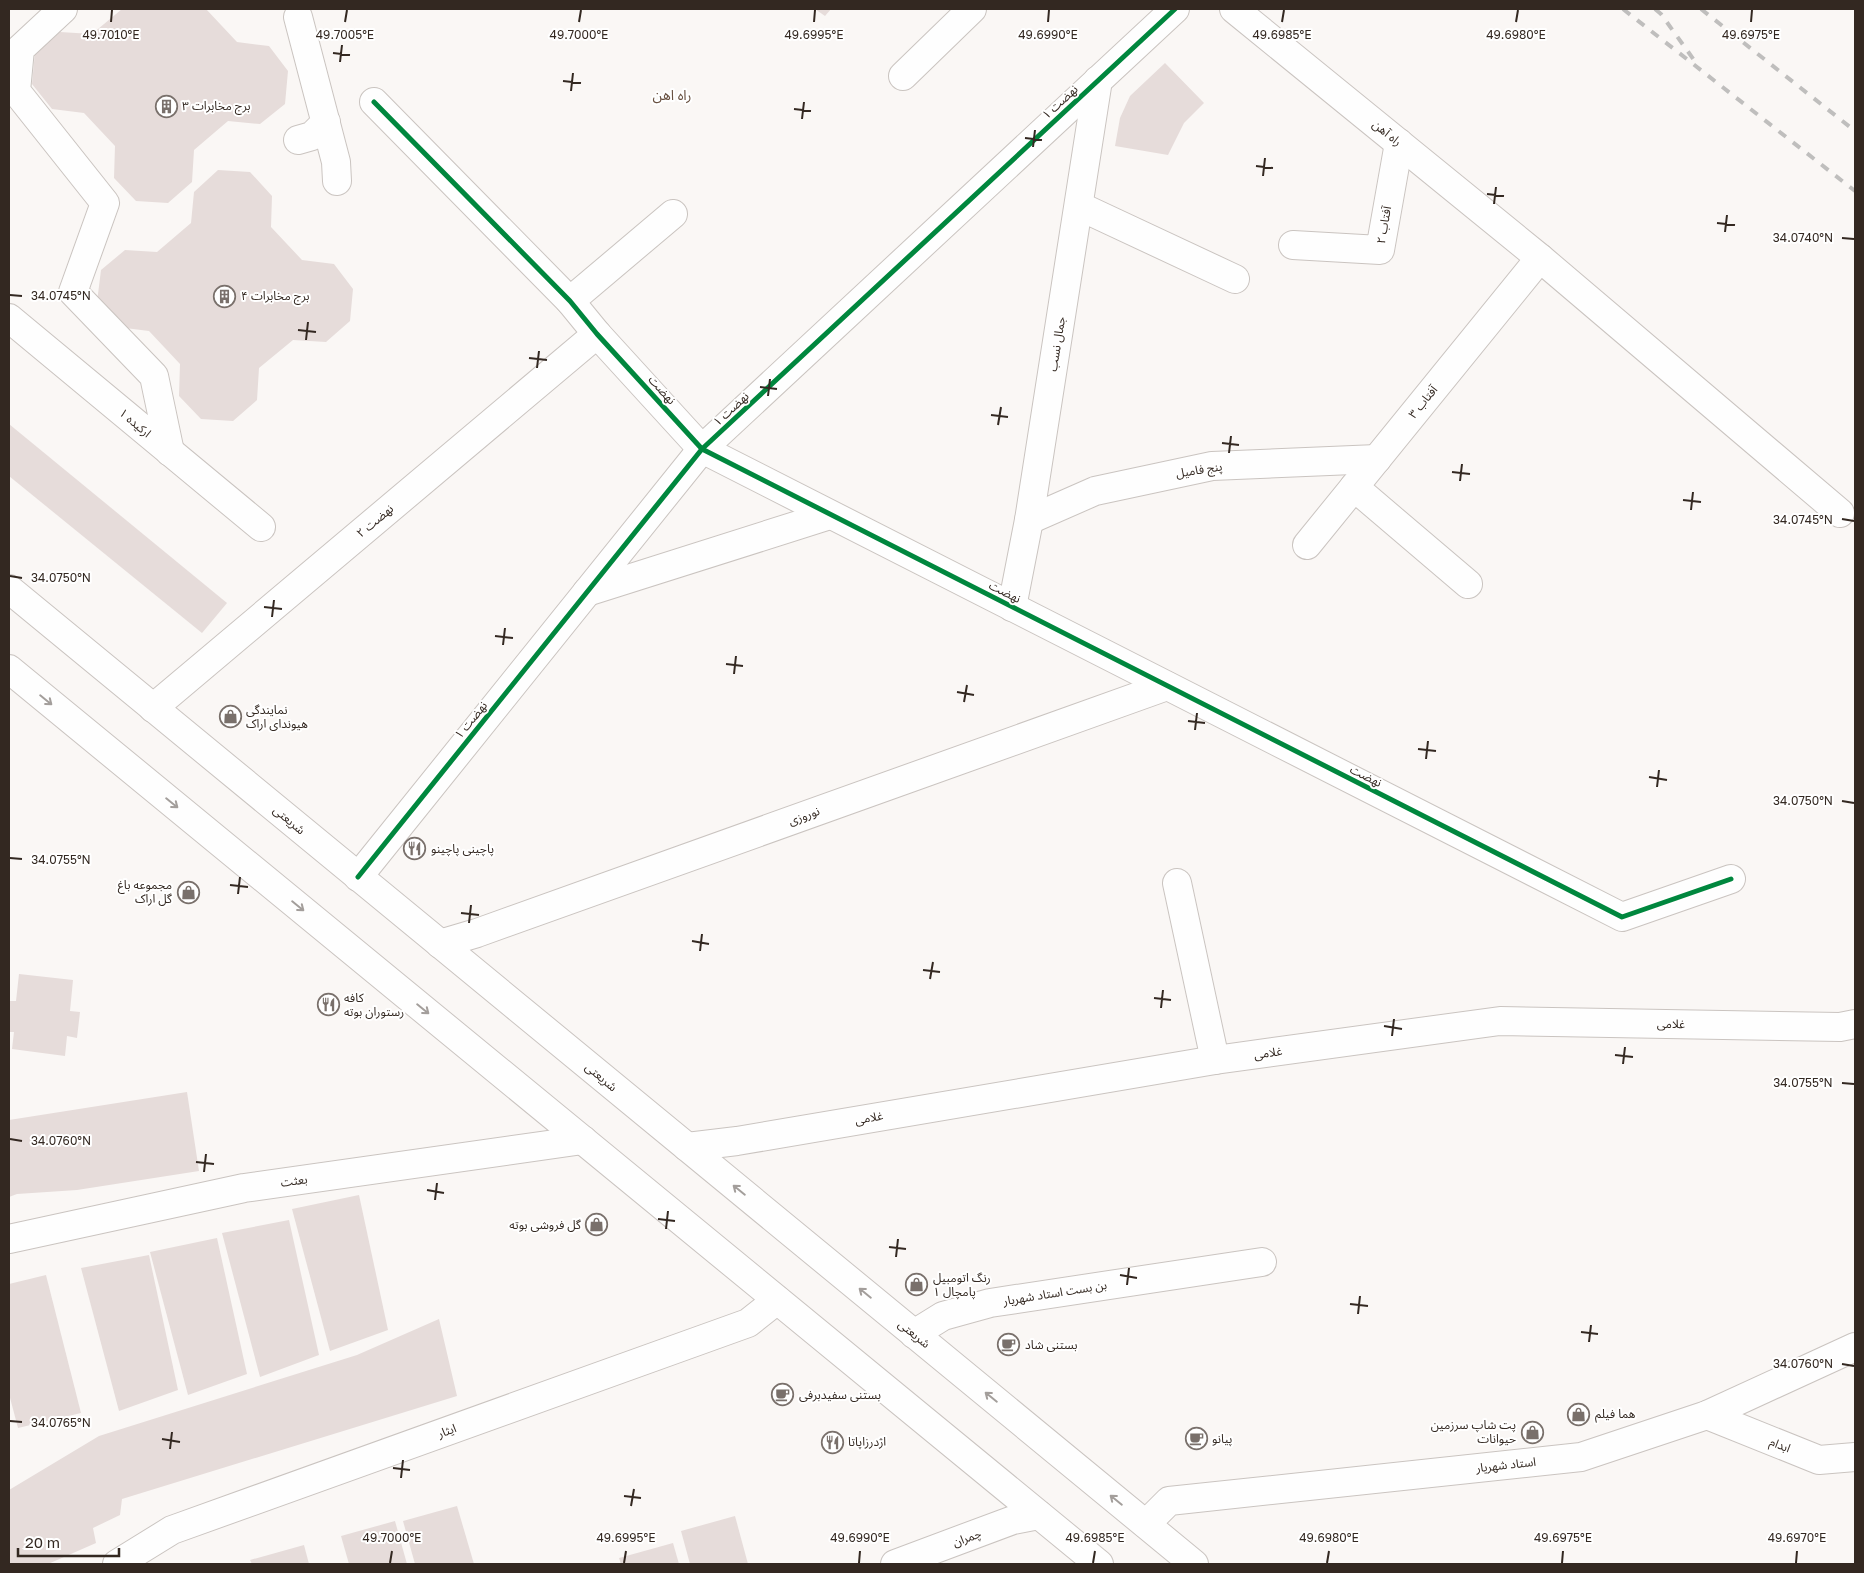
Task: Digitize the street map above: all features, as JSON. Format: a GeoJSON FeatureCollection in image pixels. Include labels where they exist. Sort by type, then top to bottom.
{"type":"FeatureCollection","features":[{"type":"Feature","properties":{"kind":"street"},"geometry":{"type":"LineString","coordinates":[[63,9],[20,49],[16,91],[105,203],[73,292],[154,376],[170,452]]}},
{"type":"Feature","properties":{"kind":"street"},"geometry":{"type":"LineString","coordinates":[[903,76],[972,9]]}},
{"type":"Feature","properties":{"kind":"street","name":"نهضت ۱"},"geometry":{"type":"LineString","coordinates":[[358,877],[702,449],[1175,9]]}},
{"type":"Feature","properties":{"kind":"street","name":"راه آهن"},"geometry":{"type":"LineString","coordinates":[[1234,9],[1540,258],[1840,512]]}},
{"type":"Feature","properties":{"kind":"street"},"geometry":{"type":"LineString","coordinates":[[297,11],[336,162],[337,181]]}},
{"type":"Feature","properties":{"kind":"street","name":"جمال نسب"},"geometry":{"type":"LineString","coordinates":[[1012,607],[1029,520],[1098,80]]}},
{"type":"Feature","properties":{"kind":"street","name":"نهضت"},"geometry":{"type":"LineString","coordinates":[[374,102],[570,302],[702,449],[1622,917],[1731,879]]}},
{"type":"Feature","properties":{"kind":"street"},"geometry":{"type":"LineString","coordinates":[[298,140],[312,136],[326,122]]}},
{"type":"Feature","properties":{"kind":"street","name":"آفتاب ۲"},"geometry":{"type":"LineString","coordinates":[[1293,245],[1380,250],[1399,143]]}},
{"type":"Feature","properties":{"kind":"street"},"geometry":{"type":"LineString","coordinates":[[1079,206],[1235,280]]}},
{"type":"Feature","properties":{"kind":"street"},"geometry":{"type":"LineString","coordinates":[[570,302],[673,214]]}},
{"type":"Feature","properties":{"kind":"street","name":"آفتاب ۳"},"geometry":{"type":"LineString","coordinates":[[1307,545],[1540,258]]}},
{"type":"Feature","properties":{"kind":"street","name":"ارکیده ۱"},"geometry":{"type":"LineString","coordinates":[[9,318],[261,527]]}},
{"type":"Feature","properties":{"kind":"street","name":"نهضت ۲"},"geometry":{"type":"LineString","coordinates":[[153,708],[597,334]]}},
{"type":"Feature","properties":{"kind":"street","name":"پنج فامیل"},"geometry":{"type":"LineString","coordinates":[[1029,520],[1095,491],[1212,466],[1377,459]]}},
{"type":"Feature","properties":{"kind":"street"},"geometry":{"type":"LineString","coordinates":[[1354,487],[1468,584]]}},
{"type":"Feature","properties":{"kind":"street"},"geometry":{"type":"LineString","coordinates":[[587,592],[830,515]]}},
{"type":"Feature","properties":{"kind":"street","name":"شریعتی"},"geometry":{"type":"LineString","coordinates":[[9,589],[1194,1564]]}},
{"type":"Feature","properties":{"kind":"street"},"geometry":{"type":"LineString","coordinates":[[9,669],[1099,1564]]}},
{"type":"Feature","properties":{"kind":"street","name":"نوروزی"},"geometry":{"type":"LineString","coordinates":[[440,944],[496,926],[1167,686]]}},
{"type":"Feature","properties":{"kind":"street"},"geometry":{"type":"LineString","coordinates":[[1178,883],[1215,1060]]}},
{"type":"Feature","properties":{"kind":"street","name":"غلامی"},"geometry":{"type":"LineString","coordinates":[[687,1147],[737,1141],[1215,1060],[1500,1021],[1840,1027],[1855,1024]]}},
{"type":"Feature","properties":{"kind":"street","name":"بعثت"},"geometry":{"type":"LineString","coordinates":[[9,1239],[244,1188],[583,1140]]}},
{"type":"Feature","properties":{"kind":"street","name":"بن بست استاد شهریار"},"geometry":{"type":"LineString","coordinates":[[914,1334],[943,1316],[990,1303],[1262,1262]]}},
{"type":"Feature","properties":{"kind":"street","name":"ایثار"},"geometry":{"type":"LineString","coordinates":[[117,1564],[172,1530],[748,1323],[777,1300]]}},
{"type":"Feature","properties":{"kind":"street","name":"استاد شهریار"},"geometry":{"type":"LineString","coordinates":[[1146,1524],[1170,1501],[1581,1457],[1707,1415],[1855,1347]]}},
{"type":"Feature","properties":{"kind":"street","name":"ابدام"},"geometry":{"type":"LineString","coordinates":[[1707,1415],[1819,1460],[1855,1457]]}},
{"type":"Feature","properties":{"kind":"street","name":"چمران"},"geometry":{"type":"LineString","coordinates":[[895,1564],[1013,1520],[1039,1515]]}},
{"type":"Feature","properties":{"kind":"building","name":"برج مخابرات ۳"},"geometry":{"type":"Polygon","coordinates":[[[122,9],[206,9],[237,42],[269,46],[288,71],[285,104],[260,124],[228,121],[194,150],[192,182],[168,203],[136,201],[114,178],[115,146],[84,113],[52,109],[32,84],[35,52],[60,32],[92,34],[122,9]]]}},
{"type":"Feature","properties":{"kind":"building"},"geometry":{"type":"Polygon","coordinates":[[[815,9],[831,9],[825,16],[815,9]]]}},
{"type":"Feature","properties":{"kind":"building"},"geometry":{"type":"Polygon","coordinates":[[[1165,63],[1204,103],[1184,123],[1168,155],[1115,146],[1120,118],[1130,96],[1165,63]]]}},
{"type":"Feature","properties":{"kind":"building","name":"برج مخابرات ۴"},"geometry":{"type":"Polygon","coordinates":[[[218,170],[250,172],[272,196],[271,227],[302,260],[334,264],[353,289],[350,321],[326,342],[293,340],[259,368],[257,400],[233,421],[201,419],[179,396],[180,364],[149,331],[117,327],[97,302],[101,270],[125,250],[157,252],[191,223],[194,192],[218,170]]]}},
{"type":"Feature","properties":{"kind":"building"},"geometry":{"type":"Polygon","coordinates":[[[9,424],[227,603],[202,633],[9,476],[9,424]]]}},
{"type":"Feature","properties":{"kind":"building"},"geometry":{"type":"Polygon","coordinates":[[[19,974],[73,980],[70,1011],[80,1012],[77,1038],[67,1036],[65,1056],[12,1049],[14,1032],[9,1032],[9,1001],[16,1001],[19,974]]]}},
{"type":"Feature","properties":{"kind":"building"},"geometry":{"type":"Polygon","coordinates":[[[187,1092],[199,1171],[77,1190],[17,1194],[9,1197],[9,1120],[187,1092]]]}},
{"type":"Feature","properties":{"kind":"building"},"geometry":{"type":"Polygon","coordinates":[[[359,1195],[388,1330],[330,1351],[292,1209],[359,1195]]]}},
{"type":"Feature","properties":{"kind":"building"},"geometry":{"type":"Polygon","coordinates":[[[289,1220],[319,1355],[260,1377],[222,1233],[289,1220]]]}},
{"type":"Feature","properties":{"kind":"building"},"geometry":{"type":"Polygon","coordinates":[[[217,1238],[247,1374],[188,1395],[150,1252],[217,1238]]]}},
{"type":"Feature","properties":{"kind":"building"},"geometry":{"type":"Polygon","coordinates":[[[149,1255],[178,1390],[119,1411],[81,1268],[149,1255]]]}},
{"type":"Feature","properties":{"kind":"building"},"geometry":{"type":"Polygon","coordinates":[[[46,1275],[81,1413],[18,1428],[9,1394],[9,1284],[46,1275]]]}},
{"type":"Feature","properties":{"kind":"building"},"geometry":{"type":"Polygon","coordinates":[[[439,1319],[457,1396],[122,1499],[120,1515],[93,1528],[96,1543],[48,1564],[10,1564],[9,1490],[99,1436],[357,1355],[439,1319]]]}},
{"type":"Feature","properties":{"kind":"building"},"geometry":{"type":"Polygon","coordinates":[[[457,1506],[474,1564],[415,1564],[403,1521],[457,1506]]]}},
{"type":"Feature","properties":{"kind":"building"},"geometry":{"type":"Polygon","coordinates":[[[735,1516],[748,1564],[690,1564],[681,1531],[735,1516]]]}},
{"type":"Feature","properties":{"kind":"building"},"geometry":{"type":"Polygon","coordinates":[[[395,1521],[407,1564],[349,1564],[341,1536],[395,1521]]]}},
{"type":"Feature","properties":{"kind":"building"},"geometry":{"type":"Polygon","coordinates":[[[673,1543],[679,1564],[621,1564],[619,1558],[673,1543]]]}},
{"type":"Feature","properties":{"kind":"building"},"geometry":{"type":"Polygon","coordinates":[[[304,1545],[309,1564],[252,1564],[250,1560],[304,1545]]]}},
{"type":"Feature","properties":{"kind":"railway"},"geometry":{"type":"LineString","coordinates":[[1623,9],[1855,191]]}},
{"type":"Feature","properties":{"kind":"railway"},"geometry":{"type":"LineString","coordinates":[[1655,9],[1661,14],[1694,60]]}},
{"type":"Feature","properties":{"kind":"railway"},"geometry":{"type":"LineString","coordinates":[[1701,9],[1855,131]]}},
{"type":"Feature","properties":{"kind":"cycle path"},"geometry":{"type":"LineString","coordinates":[[358,877],[702,449],[1175,9]]}},
{"type":"Feature","properties":{"kind":"cycle path"},"geometry":{"type":"LineString","coordinates":[[374,102],[570,301],[597,334],[702,449],[1622,917],[1731,879]]}},
{"type":"Feature","properties":{"kind":"place","name":"برج مخابرات ۳"},"geometry":{"type":"Point","coordinates":[166,106]}},
{"type":"Feature","properties":{"kind":"place","name":"برج مخابرات ۴"},"geometry":{"type":"Point","coordinates":[225,296]}},
{"type":"Feature","properties":{"kind":"place","name":"نمایندگی هیوندای اراک"},"geometry":{"type":"Point","coordinates":[230,717]}},
{"type":"Feature","properties":{"kind":"place","name":"پاچینی پاچینو"},"geometry":{"type":"Point","coordinates":[415,849]}},
{"type":"Feature","properties":{"kind":"place","name":"مجموعه باغ گل اراک"},"geometry":{"type":"Point","coordinates":[188,892]}},
{"type":"Feature","properties":{"kind":"place","name":"کافه رستوران بوته"},"geometry":{"type":"Point","coordinates":[328,1005]}},
{"type":"Feature","properties":{"kind":"place","name":"گل فروشی بوته"},"geometry":{"type":"Point","coordinates":[597,1225]}},
{"type":"Feature","properties":{"kind":"place","name":"رنگ اتومبیل پامچال ۱"},"geometry":{"type":"Point","coordinates":[917,1285]}},
{"type":"Feature","properties":{"kind":"place","name":"بستنی شاد"},"geometry":{"type":"Point","coordinates":[1009,1345]}},
{"type":"Feature","properties":{"kind":"place","name":"بستنی سفیدبرفی"},"geometry":{"type":"Point","coordinates":[783,1395]}},
{"type":"Feature","properties":{"kind":"place","name":"هما فیلم"},"geometry":{"type":"Point","coordinates":[1579,1414]}},
{"type":"Feature","properties":{"kind":"place","name":"پت شاپ سرزمین حیوانات"},"geometry":{"type":"Point","coordinates":[1532,1432]}},
{"type":"Feature","properties":{"kind":"place","name":"پیانو"},"geometry":{"type":"Point","coordinates":[1196,1439]}},
{"type":"Feature","properties":{"kind":"place","name":"اژدرزاپاتا"},"geometry":{"type":"Point","coordinates":[832,1442]}},
{"type":"Feature","properties":{"kind":"district","name":"راه اهن"},"geometry":{"type":"Point","coordinates":[672,95]}}]}
